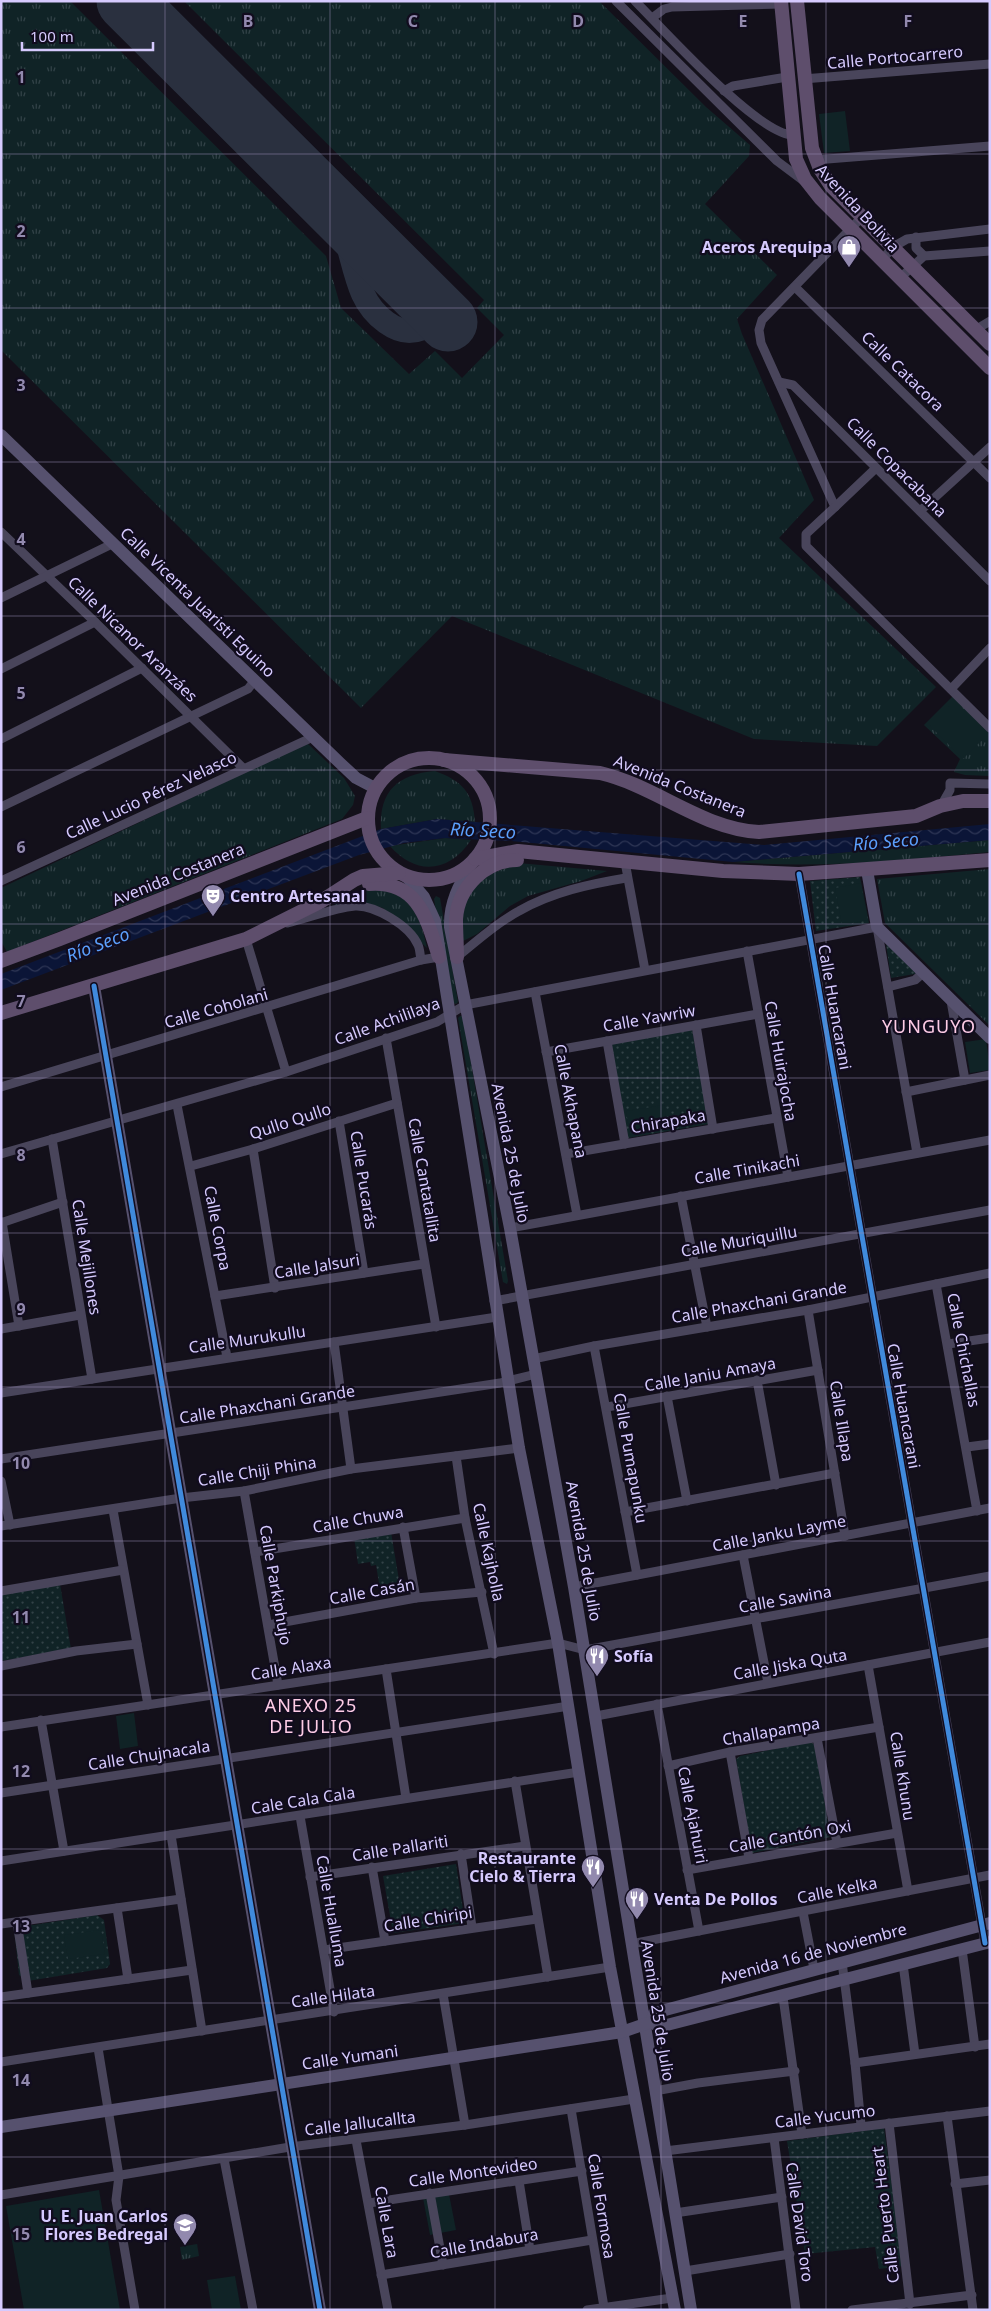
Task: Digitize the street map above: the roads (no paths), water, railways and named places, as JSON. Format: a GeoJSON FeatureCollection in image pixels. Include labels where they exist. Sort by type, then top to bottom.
{"type":"FeatureCollection","features":[{"type":"Feature","properties":{"kind":"main road","name":"Avenida Bolivia"},"geometry":{"type":"LineString","coordinates":[[797,1],[804,79],[815,160],[831,186],[990,344]]}},
{"type":"Feature","properties":{"kind":"main road","name":"Avenida Bolivia"},"geometry":{"type":"LineString","coordinates":[[781,3],[793,135],[796,159],[800,171],[810,186],[990,368]]}},
{"type":"Feature","properties":{"kind":"main road","name":"Calle Vicenta Juaristi Eguino"},"geometry":{"type":"LineString","coordinates":[[1,435],[356,778],[375,788]]}},
{"type":"Feature","properties":{"kind":"main road"},"geometry":{"type":"LineString","coordinates":[[473,862],[486,840],[490,820],[485,795],[478,783],[457,765],[444,760],[424,758],[403,763],[391,770],[375,788],[368,824],[377,852],[386,864],[403,875],[430,909],[435,921],[439,958],[450,1016],[494,1301],[519,1448],[558,1643],[610,1967],[673,2304]]}},
{"type":"Feature","properties":{"kind":"main road","name":"Avenida Costanera"},"geometry":{"type":"LineString","coordinates":[[444,760],[600,773],[616,777],[658,794],[705,818],[744,831],[759,832],[916,816],[940,806],[963,801],[990,801]]}},
{"type":"Feature","properties":{"kind":"main road","name":"Avenida Costanera"},"geometry":{"type":"LineString","coordinates":[[2,959],[368,824]]}},
{"type":"Feature","properties":{"kind":"main road"},"geometry":{"type":"LineString","coordinates":[[320,902],[363,876],[403,875],[429,881],[440,880],[456,874],[473,862],[518,851],[723,871],[799,874],[990,860]]}},
{"type":"Feature","properties":{"kind":"main road"},"geometry":{"type":"LineString","coordinates":[[456,957],[458,908],[464,891],[488,867],[508,860],[598,864],[625,862]]}},
{"type":"Feature","properties":{"kind":"main road","name":"Avenida 25 de Julio"},"geometry":{"type":"LineString","coordinates":[[473,862],[460,884],[449,912],[465,1005],[510,1228],[585,1650],[631,1944],[647,2023],[655,2091],[691,2310]]}},
{"type":"Feature","properties":{"kind":"main road"},"geometry":{"type":"LineString","coordinates":[[867,870],[877,928],[990,1038]]}},
{"type":"Feature","properties":{"kind":"main road"},"geometry":{"type":"LineString","coordinates":[[1,1013],[246,939],[320,902],[365,885],[385,883],[407,892],[423,913],[439,958]]}},
{"type":"Feature","properties":{"kind":"main road"},"geometry":{"type":"LineString","coordinates":[[94,986],[160,1367],[290,2147],[320,2310]]}},
{"type":"Feature","properties":{"kind":"main road","name":"Avenida 16 de Noviembre"},"geometry":{"type":"LineString","coordinates":[[986,1924],[654,2013],[647,2023],[660,2027],[783,1997],[987,1942]]}},
{"type":"Feature","properties":{"kind":"main road","name":"Calle Yumani"},"geometry":{"type":"LineString","coordinates":[[1,2127],[622,2032],[647,2023]]}},
{"type":"Feature","properties":{"kind":"street"},"geometry":{"type":"LineString","coordinates":[[616,1],[777,161],[810,186]]}},
{"type":"Feature","properties":{"kind":"street"},"geometry":{"type":"LineString","coordinates":[[635,1],[724,92],[773,128],[782,133],[793,135]]}},
{"type":"Feature","properties":{"kind":"street"},"geometry":{"type":"LineString","coordinates":[[652,18],[664,8],[672,7],[781,3]]}},
{"type":"Feature","properties":{"kind":"street","name":"Calle Portocarrero"},"geometry":{"type":"LineString","coordinates":[[804,79],[990,64]]}},
{"type":"Feature","properties":{"kind":"street"},"geometry":{"type":"LineString","coordinates":[[724,92],[733,86],[788,77]]}},
{"type":"Feature","properties":{"kind":"street"},"geometry":{"type":"LineString","coordinates":[[815,160],[990,146]]}},
{"type":"Feature","properties":{"kind":"street"},"geometry":{"type":"LineString","coordinates":[[834,508],[780,382],[761,343],[759,330],[762,320],[862,217]]}},
{"type":"Feature","properties":{"kind":"street"},"geometry":{"type":"LineString","coordinates":[[882,260],[900,242],[916,237],[990,230]]}},
{"type":"Feature","properties":{"kind":"street"},"geometry":{"type":"LineString","coordinates":[[916,237],[916,248],[924,256]]}},
{"type":"Feature","properties":{"kind":"street"},"geometry":{"type":"LineString","coordinates":[[900,278],[924,256],[990,251]]}},
{"type":"Feature","properties":{"kind":"street","name":"Calle Catacora"},"geometry":{"type":"LineString","coordinates":[[795,287],[990,478]]}},
{"type":"Feature","properties":{"kind":"street"},"geometry":{"type":"LineString","coordinates":[[976,330],[990,320]]}},
{"type":"Feature","properties":{"kind":"street","name":"Calle Copacabana"},"geometry":{"type":"LineString","coordinates":[[780,382],[792,385],[990,580]]}},
{"type":"Feature","properties":{"kind":"street"},"geometry":{"type":"LineString","coordinates":[[920,511],[990,447]]}},
{"type":"Feature","properties":{"kind":"street"},"geometry":{"type":"LineString","coordinates":[[876,468],[806,534],[806,546],[990,728]]}},
{"type":"Feature","properties":{"kind":"street","name":"Calle Nicanor Aranzáes"},"geometry":{"type":"LineString","coordinates":[[1,532],[243,768]]}},
{"type":"Feature","properties":{"kind":"street"},"geometry":{"type":"LineString","coordinates":[[1,598],[114,543]]}},
{"type":"Feature","properties":{"kind":"street"},"geometry":{"type":"LineString","coordinates":[[1,669],[95,622]]}},
{"type":"Feature","properties":{"kind":"street"},"geometry":{"type":"LineString","coordinates":[[951,689],[990,648]]}},
{"type":"Feature","properties":{"kind":"street"},"geometry":{"type":"LineString","coordinates":[[1,740],[142,668]]}},
{"type":"Feature","properties":{"kind":"street"},"geometry":{"type":"LineString","coordinates":[[1,806],[192,717],[248,689],[255,680]]}},
{"type":"Feature","properties":{"kind":"street","name":"Calle Lucio Pérez Velasco"},"geometry":{"type":"LineString","coordinates":[[1,881],[313,737]]}},
{"type":"Feature","properties":{"kind":"street"},"geometry":{"type":"LineString","coordinates":[[940,806],[950,790],[950,783],[990,784]]}},
{"type":"Feature","properties":{"kind":"street"},"geometry":{"type":"LineString","coordinates":[[625,862],[626,878],[645,970]]}},
{"type":"Feature","properties":{"kind":"street","name":"Calle Huancarani"},"geometry":{"type":"LineString","coordinates":[[799,874],[974,1878],[986,1924],[987,1942]]}},
{"type":"Feature","properties":{"kind":"street"},"geometry":{"type":"LineString","coordinates":[[456,957],[519,911],[553,896],[590,884],[626,878]]}},
{"type":"Feature","properties":{"kind":"street"},"geometry":{"type":"LineString","coordinates":[[272,926],[355,906],[372,908],[389,917],[407,932],[418,945],[421,960]]}},
{"type":"Feature","properties":{"kind":"street"},"geometry":{"type":"LineString","coordinates":[[877,928],[917,1153]]}},
{"type":"Feature","properties":{"kind":"street","name":"Calle Achililaya"},"geometry":{"type":"LineString","coordinates":[[1,1154],[177,1105],[286,1072],[437,1022],[450,1016],[465,1005],[810,938],[877,928]]}},
{"type":"Feature","properties":{"kind":"street"},"geometry":{"type":"LineString","coordinates":[[246,939],[286,1072]]}},
{"type":"Feature","properties":{"kind":"street","name":"Calle Huirajocha"},"geometry":{"type":"LineString","coordinates":[[747,951],[788,1177]]}},
{"type":"Feature","properties":{"kind":"street","name":"Calle Coholani"},"geometry":{"type":"LineString","coordinates":[[1,1087],[268,1008],[421,960],[439,958]]}},
{"type":"Feature","properties":{"kind":"street"},"geometry":{"type":"LineString","coordinates":[[888,988],[915,980],[923,973]]}},
{"type":"Feature","properties":{"kind":"street","name":"Calle Akhapana"},"geometry":{"type":"LineString","coordinates":[[535,992],[578,1215]]}},
{"type":"Feature","properties":{"kind":"street"},"geometry":{"type":"LineString","coordinates":[[951,1001],[965,1080]]}},
{"type":"Feature","properties":{"kind":"street","name":"Calle Yawriw"},"geometry":{"type":"LineString","coordinates":[[546,1052],[758,1014]]}},
{"type":"Feature","properties":{"kind":"street"},"geometry":{"type":"LineString","coordinates":[[696,1025],[713,1129]]}},
{"type":"Feature","properties":{"kind":"street","name":"Calle Cantatallita"},"geometry":{"type":"LineString","coordinates":[[386,1038],[436,1327]]}},
{"type":"Feature","properties":{"kind":"street"},"geometry":{"type":"LineString","coordinates":[[607,1041],[625,1144]]}},
{"type":"Feature","properties":{"kind":"street"},"geometry":{"type":"LineString","coordinates":[[906,1092],[990,1075]]}},
{"type":"Feature","properties":{"kind":"street","name":"Qullo Qullo"},"geometry":{"type":"LineString","coordinates":[[191,1166],[253,1149],[397,1103]]}},
{"type":"Feature","properties":{"kind":"street","name":"Calle Corpa"},"geometry":{"type":"LineString","coordinates":[[177,1105],[191,1166],[228,1357]]}},
{"type":"Feature","properties":{"kind":"street","name":"Chirapaka"},"geometry":{"type":"LineString","coordinates":[[566,1154],[776,1118]]}},
{"type":"Feature","properties":{"kind":"street","name":"Calle Pucarás"},"geometry":{"type":"LineString","coordinates":[[339,1121],[364,1273]]}},
{"type":"Feature","properties":{"kind":"street","name":"Calle Mejillones"},"geometry":{"type":"LineString","coordinates":[[52,1139],[92,1379]]}},
{"type":"Feature","properties":{"kind":"street","name":"Calle Tinikachi"},"geometry":{"type":"LineString","coordinates":[[510,1228],[990,1140]]}},
{"type":"Feature","properties":{"kind":"street"},"geometry":{"type":"LineString","coordinates":[[253,1149],[275,1288]]}},
{"type":"Feature","properties":{"kind":"street"},"geometry":{"type":"LineString","coordinates":[[681,1196],[707,1327]]}},
{"type":"Feature","properties":{"kind":"street"},"geometry":{"type":"LineString","coordinates":[[20,1326],[2,1222],[63,1202]]}},
{"type":"Feature","properties":{"kind":"street","name":"Calle Muriquillu"},"geometry":{"type":"LineString","coordinates":[[494,1301],[990,1210]]}},
{"type":"Feature","properties":{"kind":"street","name":"Calle Jalsuri"},"geometry":{"type":"LineString","coordinates":[[215,1296],[424,1264]]}},
{"type":"Feature","properties":{"kind":"street","name":"Calle Phaxchani Grande"},"geometry":{"type":"LineString","coordinates":[[533,1359],[594,1346],[873,1298],[990,1273]]}},
{"type":"Feature","properties":{"kind":"street","name":"Calle Chichallas"},"geometry":{"type":"LineString","coordinates":[[936,1284],[967,1447],[977,1511]]}},
{"type":"Feature","properties":{"kind":"street","name":"Calle Illapa"},"geometry":{"type":"LineString","coordinates":[[808,1310],[845,1536]]}},
{"type":"Feature","properties":{"kind":"street"},"geometry":{"type":"LineString","coordinates":[[1,1329],[80,1315]]}},
{"type":"Feature","properties":{"kind":"street","name":"Calle Murukullu"},"geometry":{"type":"LineString","coordinates":[[1,1393],[160,1367],[497,1317]]}},
{"type":"Feature","properties":{"kind":"street"},"geometry":{"type":"LineString","coordinates":[[948,1344],[990,1338]]}},
{"type":"Feature","properties":{"kind":"street"},"geometry":{"type":"LineString","coordinates":[[334,1342],[351,1470]]}},
{"type":"Feature","properties":{"kind":"street","name":"Calle Pumapunku"},"geometry":{"type":"LineString","coordinates":[[594,1346],[637,1575]]}},
{"type":"Feature","properties":{"kind":"street","name":"Calle Janiu Amaya"},"geometry":{"type":"LineString","coordinates":[[606,1408],[818,1370]]}},
{"type":"Feature","properties":{"kind":"street","name":"Calle Phaxchani Grande"},"geometry":{"type":"LineString","coordinates":[[1,1459],[170,1435],[500,1383],[536,1374]]}},
{"type":"Feature","properties":{"kind":"street"},"geometry":{"type":"LineString","coordinates":[[757,1380],[776,1485]]}},
{"type":"Feature","properties":{"kind":"street"},"geometry":{"type":"LineString","coordinates":[[667,1396],[687,1501]]}},
{"type":"Feature","properties":{"kind":"street"},"geometry":{"type":"LineString","coordinates":[[967,1447],[990,1444]]}},
{"type":"Feature","properties":{"kind":"street","name":"Calle Chiji Phina"},"geometry":{"type":"LineString","coordinates":[[6,1526],[181,1498],[244,1491],[351,1470],[519,1448]]}},
{"type":"Feature","properties":{"kind":"street","name":"Calle Kajholla"},"geometry":{"type":"LineString","coordinates":[[456,1456],[466,1518],[494,1654]]}},
{"type":"Feature","properties":{"kind":"street"},"geometry":{"type":"LineString","coordinates":[[624,1512],[835,1473]]}},
{"type":"Feature","properties":{"kind":"street"},"geometry":{"type":"LineString","coordinates":[[1,1481],[6,1526]]}},
{"type":"Feature","properties":{"kind":"street","name":"Calle Parkiphujo"},"geometry":{"type":"LineString","coordinates":[[244,1491],[278,1685]]}},
{"type":"Feature","properties":{"kind":"street","name":"Calle Janku Layme"},"geometry":{"type":"LineString","coordinates":[[574,1587],[990,1508]]}},
{"type":"Feature","properties":{"kind":"street"},"geometry":{"type":"LineString","coordinates":[[113,1510],[148,1705]]}},
{"type":"Feature","properties":{"kind":"street","name":"Calle Chuwa"},"geometry":{"type":"LineString","coordinates":[[255,1552],[466,1518]]}},
{"type":"Feature","properties":{"kind":"street"},"geometry":{"type":"LineString","coordinates":[[402,1527],[416,1598]]}},
{"type":"Feature","properties":{"kind":"street"},"geometry":{"type":"LineString","coordinates":[[743,1555],[768,1682]]}},
{"type":"Feature","properties":{"kind":"street"},"geometry":{"type":"LineString","coordinates":[[1,1591],[123,1570]]}},
{"type":"Feature","properties":{"kind":"street","name":"Calle Sawina"},"geometry":{"type":"LineString","coordinates":[[585,1650],[990,1576]]}},
{"type":"Feature","properties":{"kind":"street","name":"Calle Casán"},"geometry":{"type":"LineString","coordinates":[[268,1625],[416,1598],[482,1592]]}},
{"type":"Feature","properties":{"kind":"street","name":"Calle Jiska Quta"},"geometry":{"type":"LineString","coordinates":[[596,1716],[768,1682],[990,1642]]}},
{"type":"Feature","properties":{"kind":"street","name":"Calle Alaxa"},"geometry":{"type":"LineString","coordinates":[[1,1727],[558,1643],[585,1650]]}},
{"type":"Feature","properties":{"kind":"street"},"geometry":{"type":"LineString","coordinates":[[1,1666],[76,1651],[137,1644]]}},
{"type":"Feature","properties":{"kind":"street","name":"Calle Khunu"},"geometry":{"type":"LineString","coordinates":[[868,1665],[908,1891]]}},
{"type":"Feature","properties":{"kind":"street"},"geometry":{"type":"LineString","coordinates":[[386,1669],[406,1798]]}},
{"type":"Feature","properties":{"kind":"street","name":"Calle Ajahuiri"},"geometry":{"type":"LineString","coordinates":[[657,1704],[699,1931]]}},
{"type":"Feature","properties":{"kind":"street","name":"Calle Chujnacala"},"geometry":{"type":"LineString","coordinates":[[1,1793],[569,1706]]}},
{"type":"Feature","properties":{"kind":"street"},"geometry":{"type":"LineString","coordinates":[[41,1720],[64,1851]]}},
{"type":"Feature","properties":{"kind":"street","name":"Challapampa"},"geometry":{"type":"LineString","coordinates":[[668,1766],[730,1752],[880,1727]]}},
{"type":"Feature","properties":{"kind":"street"},"geometry":{"type":"LineString","coordinates":[[818,1738],[837,1843]]}},
{"type":"Feature","properties":{"kind":"street"},"geometry":{"type":"LineString","coordinates":[[730,1752],[749,1858]]}},
{"type":"Feature","properties":{"kind":"street","name":"Cale Cala Cala"},"geometry":{"type":"LineString","coordinates":[[1,1861],[579,1772]]}},
{"type":"Feature","properties":{"kind":"street"},"geometry":{"type":"LineString","coordinates":[[515,1781],[548,1977]]}},
{"type":"Feature","properties":{"kind":"street","name":"Calle Hualluma"},"geometry":{"type":"LineString","coordinates":[[300,1816],[334,2012]]}},
{"type":"Feature","properties":{"kind":"street","name":"Calle Cantón Oxi"},"geometry":{"type":"LineString","coordinates":[[688,1870],[897,1832]]}},
{"type":"Feature","properties":{"kind":"street"},"geometry":{"type":"LineString","coordinates":[[171,1835],[202,2031]]}},
{"type":"Feature","properties":{"kind":"street","name":"Calle Pallariti"},"geometry":{"type":"LineString","coordinates":[[310,1877],[525,1846]]}},
{"type":"Feature","properties":{"kind":"street"},"geometry":{"type":"LineString","coordinates":[[461,1854],[472,1927]]}},
{"type":"Feature","properties":{"kind":"street"},"geometry":{"type":"LineString","coordinates":[[372,1867],[384,1941]]}},
{"type":"Feature","properties":{"kind":"street","name":"Calle Kelka"},"geometry":{"type":"LineString","coordinates":[[631,1944],[990,1875]]}},
{"type":"Feature","properties":{"kind":"street"},"geometry":{"type":"LineString","coordinates":[[1,1924],[181,1899]]}},
{"type":"Feature","properties":{"kind":"street"},"geometry":{"type":"LineString","coordinates":[[117,1908],[128,1979]]}},
{"type":"Feature","properties":{"kind":"street"},"geometry":{"type":"LineString","coordinates":[[803,1912],[814,1969]]}},
{"type":"Feature","properties":{"kind":"street","name":"Calle Chiripi"},"geometry":{"type":"LineString","coordinates":[[324,1950],[537,1919]]}},
{"type":"Feature","properties":{"kind":"street"},"geometry":{"type":"LineString","coordinates":[[17,1922],[28,1993]]}},
{"type":"Feature","properties":{"kind":"street"},"geometry":{"type":"LineString","coordinates":[[962,1949],[975,2046]]}},
{"type":"Feature","properties":{"kind":"street"},"geometry":{"type":"LineString","coordinates":[[842,1962],[861,2125]]}},
{"type":"Feature","properties":{"kind":"street"},"geometry":{"type":"LineString","coordinates":[[903,1964],[915,2054]]}},
{"type":"Feature","properties":{"kind":"street","name":"Calle Hilata"},"geometry":{"type":"LineString","coordinates":[[1,2062],[334,2012],[610,1967]]}},
{"type":"Feature","properties":{"kind":"street"},"geometry":{"type":"LineString","coordinates":[[1,1997],[192,1970]]}},
{"type":"Feature","properties":{"kind":"street"},"geometry":{"type":"LineString","coordinates":[[443,1994],[465,2125]]}},
{"type":"Feature","properties":{"kind":"street"},"geometry":{"type":"LineString","coordinates":[[783,1997],[795,2071],[802,2134]]}},
{"type":"Feature","properties":{"kind":"street"},"geometry":{"type":"LineString","coordinates":[[855,2062],[990,2044]]}},
{"type":"Feature","properties":{"kind":"street"},"geometry":{"type":"LineString","coordinates":[[98,2048],[110,2111],[119,2176],[116,2200],[135,2310]]}},
{"type":"Feature","properties":{"kind":"street"},"geometry":{"type":"LineString","coordinates":[[655,2091],[698,2083],[795,2071]]}},
{"type":"Feature","properties":{"kind":"street","name":"Calle Jallucallta"},"geometry":{"type":"LineString","coordinates":[[1,2195],[290,2147],[465,2125],[634,2099]]}},
{"type":"Feature","properties":{"kind":"street","name":"Calle Formosa"},"geometry":{"type":"LineString","coordinates":[[571,2108],[604,2307]]}},
{"type":"Feature","properties":{"kind":"street","name":"Calle Yucumo"},"geometry":{"type":"LineString","coordinates":[[665,2151],[990,2110]]}},
{"type":"Feature","properties":{"kind":"street"},"geometry":{"type":"LineString","coordinates":[[947,2116],[973,2310]]}},
{"type":"Feature","properties":{"kind":"street","name":"Calle Puerto Heart"},"geometry":{"type":"LineString","coordinates":[[888,2123],[910,2304]]}},
{"type":"Feature","properties":{"kind":"street","name":"Calle David Toro"},"geometry":{"type":"LineString","coordinates":[[774,2138],[796,2310]]}},
{"type":"Feature","properties":{"kind":"street","name":"Calle Lara"},"geometry":{"type":"LineString","coordinates":[[356,2140],[388,2310]]}},
{"type":"Feature","properties":{"kind":"street"},"geometry":{"type":"LineString","coordinates":[[224,2159],[253,2310]]}},
{"type":"Feature","properties":{"kind":"street","name":"Calle Montevideo"},"geometry":{"type":"LineString","coordinates":[[369,2203],[582,2171]]}},
{"type":"Feature","properties":{"kind":"street"},"geometry":{"type":"LineString","coordinates":[[955,2184],[990,2180]]}},
{"type":"Feature","properties":{"kind":"street"},"geometry":{"type":"LineString","coordinates":[[519,2181],[530,2250]]}},
{"type":"Feature","properties":{"kind":"street"},"geometry":{"type":"LineString","coordinates":[[430,2193],[443,2265]]}},
{"type":"Feature","properties":{"kind":"street"},"geometry":{"type":"LineString","coordinates":[[675,2213],[782,2197]]}},
{"type":"Feature","properties":{"kind":"street","name":"Calle Indabura"},"geometry":{"type":"LineString","coordinates":[[381,2275],[592,2240]]}},
{"type":"Feature","properties":{"kind":"street"},"geometry":{"type":"LineString","coordinates":[[685,2271],[790,2254]]}},
{"type":"Feature","properties":{"kind":"street"},"geometry":{"type":"LineString","coordinates":[[852,2310],[972,2295]]}},
{"type":"Feature","properties":{"kind":"street"},"geometry":{"type":"LineString","coordinates":[[587,2310],[604,2307],[673,2304]]}},
{"type":"Feature","properties":{"kind":"water","name":"Río Seco"},"geometry":{"type":"Polygon","coordinates":[[[437,819],[764,845],[990,824],[990,840],[733,862],[511,841],[445,838],[404,843],[359,855],[1,990],[1,974],[381,829],[437,819]]]}},
{"type":"Feature","properties":{"kind":"place","name":"Aceros Arequipa"},"geometry":{"type":"Point","coordinates":[849,268]}},
{"type":"Feature","properties":{"kind":"place","name":"Centro Artesanal"},"geometry":{"type":"Point","coordinates":[213,917]}},
{"type":"Feature","properties":{"kind":"place","name":"Sofía"},"geometry":{"type":"Point","coordinates":[597,1677]}},
{"type":"Feature","properties":{"kind":"place","name":"Restaurante Cielo & Tierra"},"geometry":{"type":"Point","coordinates":[593,1888]}},
{"type":"Feature","properties":{"kind":"place","name":"Venta De Pollos"},"geometry":{"type":"Point","coordinates":[637,1920]}},
{"type":"Feature","properties":{"kind":"place","name":"U. E. Juan Carlos Flores Bedregal"},"geometry":{"type":"Point","coordinates":[185,2246]}},
{"type":"Feature","properties":{"kind":"district","name":"YUNGUYO"},"geometry":{"type":"Point","coordinates":[929,1027]}},
{"type":"Feature","properties":{"kind":"district","name":"ANEXO 25 DE JULIO"},"geometry":{"type":"Point","coordinates":[311,1716]}}]}
